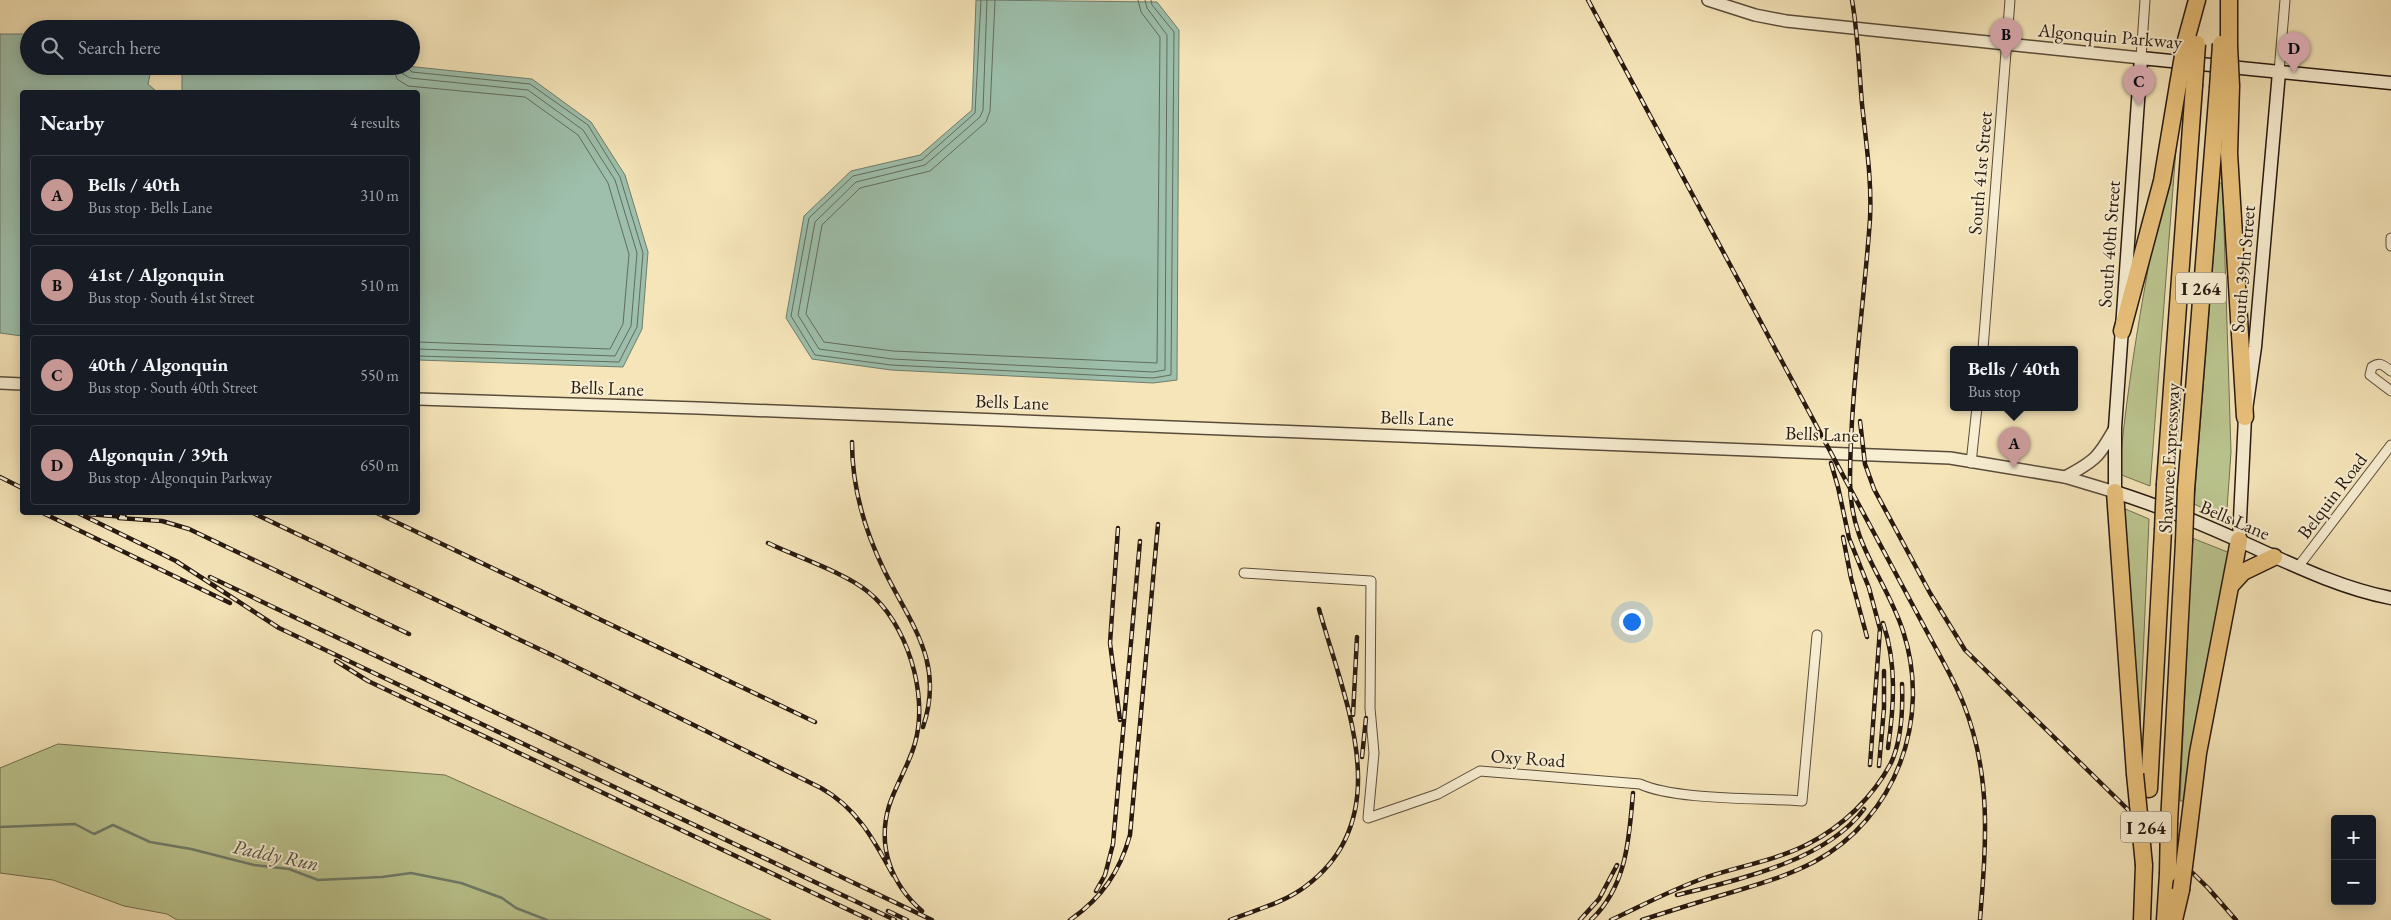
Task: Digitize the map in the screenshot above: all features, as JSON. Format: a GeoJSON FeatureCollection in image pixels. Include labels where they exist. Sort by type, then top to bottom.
{"type":"FeatureCollection","features":[{"type":"Feature","properties":{"kind":"highway"},"geometry":{"type":"LineString","coordinates":[[2122,331],[2186,86],[2199,0]]}},
{"type":"Feature","properties":{"kind":"highway","name":"Shawnee Expressway"},"geometry":{"type":"LineString","coordinates":[[2165,920],[2186,489],[2225,87],[2228,0]]}},
{"type":"Feature","properties":{"kind":"highway","name":"Shawnee Expressway"},"geometry":{"type":"LineString","coordinates":[[2142,920],[2186,86]]}},
{"type":"Feature","properties":{"kind":"highway"},"geometry":{"type":"LineString","coordinates":[[2225,87],[2245,417]]}},
{"type":"Feature","properties":{"kind":"highway"},"geometry":{"type":"LineString","coordinates":[[2115,492],[2135,774],[2144,865]]}},
{"type":"Feature","properties":{"kind":"highway"},"geometry":{"type":"LineString","coordinates":[[2174,920],[2181,890],[2198,753],[2231,586],[2238,540]]}},
{"type":"Feature","properties":{"kind":"highway"},"geometry":{"type":"LineString","coordinates":[[2231,586],[2243,572],[2274,557]]}},
{"type":"Feature","properties":{"kind":"main road","name":"Algonquin Parkway"},"geometry":{"type":"LineString","coordinates":[[2141,58],[2391,83]]}},
{"type":"Feature","properties":{"kind":"main road","name":"South 40th Street"},"geometry":{"type":"LineString","coordinates":[[2115,492],[2115,428],[2141,58]]}},
{"type":"Feature","properties":{"kind":"main road","name":"South 39th Street"},"geometry":{"type":"LineString","coordinates":[[2238,540],[2245,417],[2255,347],[2279,72]]}},
{"type":"Feature","properties":{"kind":"main road","name":"Bells Lane"},"geometry":{"type":"LineString","coordinates":[[2115,492],[2368,594],[2391,598]]}},
{"type":"Feature","properties":{"kind":"street","name":"Algonquin Parkway"},"geometry":{"type":"LineString","coordinates":[[1708,0],[1755,15],[1786,21],[2007,46],[2141,58]]}},
{"type":"Feature","properties":{"kind":"street","name":"South 41st Street"},"geometry":{"type":"LineString","coordinates":[[1983,346],[2010,0]]}},
{"type":"Feature","properties":{"kind":"street","name":"South 40th Street"},"geometry":{"type":"LineString","coordinates":[[2141,58],[2145,0]]}},
{"type":"Feature","properties":{"kind":"street","name":"South 39th Street"},"geometry":{"type":"LineString","coordinates":[[2279,72],[2285,0]]}},
{"type":"Feature","properties":{"kind":"street"},"geometry":{"type":"LineString","coordinates":[[2391,238],[2391,246]]}},
{"type":"Feature","properties":{"kind":"street"},"geometry":{"type":"LineString","coordinates":[[2391,371],[2382,364],[2376,364],[2372,367],[2370,376],[2391,392]]}},
{"type":"Feature","properties":{"kind":"street"},"geometry":{"type":"LineString","coordinates":[[0,383],[20,384]]}},
{"type":"Feature","properties":{"kind":"street","name":"Bells Lane"},"geometry":{"type":"LineString","coordinates":[[420,399],[1950,458],[2065,477],[2115,492]]}},
{"type":"Feature","properties":{"kind":"street"},"geometry":{"type":"LineString","coordinates":[[1972,463],[1977,411]]}},
{"type":"Feature","properties":{"kind":"street"},"geometry":{"type":"LineString","coordinates":[[2065,477],[2088,465],[2101,455],[2115,428]]}},
{"type":"Feature","properties":{"kind":"street","name":"Belquin Road"},"geometry":{"type":"LineString","coordinates":[[2298,567],[2391,445]]}},
{"type":"Feature","properties":{"kind":"street","name":"Oxy Road"},"geometry":{"type":"LineString","coordinates":[[1244,573],[1371,581],[1370,708],[1374,753],[1368,818],[1438,794],[1480,771],[1640,784],[1654,790],[1692,794],[1802,801],[1817,635]]}},
{"type":"Feature","properties":{"kind":"green space"},"geometry":{"type":"Polygon","coordinates":[[[2179,110],[2150,486],[2119,474],[2136,337],[2179,110]]]}},
{"type":"Feature","properties":{"kind":"green space"},"geometry":{"type":"Polygon","coordinates":[[[2219,183],[2222,183],[2223,196],[2231,452],[2227,509],[2224,518],[2194,504],[2219,183]]]}},
{"type":"Feature","properties":{"kind":"green space"},"geometry":{"type":"Polygon","coordinates":[[[2123,508],[2149,519],[2139,750],[2123,508]]]}},
{"type":"Feature","properties":{"kind":"green space"},"geometry":{"type":"Polygon","coordinates":[[[2192,538],[2230,553],[2204,676],[2185,801],[2180,801],[2192,538]]]}},
{"type":"Feature","properties":{"kind":"green space"},"geometry":{"type":"Polygon","coordinates":[[[58,744],[445,775],[771,920],[177,920],[167,914],[124,906],[53,880],[0,873],[0,768],[58,744]]]}},
{"type":"Feature","properties":{"kind":"water"},"geometry":{"type":"Polygon","coordinates":[[[976,0],[1157,2],[1179,30],[1177,380],[1153,383],[891,370],[812,359],[786,318],[804,216],[851,171],[920,155],[972,110],[976,0]]]}},
{"type":"Feature","properties":{"kind":"water"},"geometry":{"type":"Polygon","coordinates":[[[0,34],[20,34],[20,75],[150,75],[148,84],[155,90],[20,90],[20,336],[0,333],[0,34]]]}},
{"type":"Feature","properties":{"kind":"water"},"geometry":{"type":"Polygon","coordinates":[[[420,67],[532,79],[591,122],[625,175],[648,252],[642,329],[623,367],[420,360],[420,90],[182,90],[182,75],[420,75],[420,67]]]}},
{"type":"Feature","properties":{"kind":"waterway","name":"Paddy Run"},"geometry":{"type":"LineString","coordinates":[[0,827],[75,824],[94,834],[113,825],[150,842],[191,849],[254,865],[289,869],[318,880],[382,877],[411,873],[461,883],[502,898],[516,908],[547,920]]}},
{"type":"Feature","properties":{"kind":"railway"},"geometry":{"type":"LineString","coordinates":[[1588,0],[1961,697],[1973,732],[1983,785],[1985,838],[1980,920]]}},
{"type":"Feature","properties":{"kind":"railway"},"geometry":{"type":"LineString","coordinates":[[1642,920],[1785,875],[1805,867],[1843,843],[1867,820],[1886,793],[1900,763],[1909,731],[1913,698],[1911,664],[1896,612],[1862,542],[1856,524],[1850,482],[1852,416],[1870,219],[1868,162],[1852,0]]}},
{"type":"Feature","properties":{"kind":"railway"},"geometry":{"type":"LineString","coordinates":[[1860,421],[1865,464],[1874,489],[1930,593],[1965,650],[2208,888],[2236,920]]}},
{"type":"Feature","properties":{"kind":"railway"},"geometry":{"type":"LineString","coordinates":[[852,442],[854,475],[860,508],[865,523],[884,570],[922,645],[927,663],[930,683],[929,704],[923,727]]}},
{"type":"Feature","properties":{"kind":"railway"},"geometry":{"type":"LineString","coordinates":[[1831,463],[1849,538],[1869,588],[1880,629],[1870,765]]}},
{"type":"Feature","properties":{"kind":"railway"},"geometry":{"type":"LineString","coordinates":[[0,477],[20,487]]}},
{"type":"Feature","properties":{"kind":"railway"},"geometry":{"type":"LineString","coordinates":[[47,515],[230,603]]}},
{"type":"Feature","properties":{"kind":"railway"},"geometry":{"type":"LineString","coordinates":[[82,515],[176,561],[279,628],[895,920]]}},
{"type":"Feature","properties":{"kind":"railway"},"geometry":{"type":"LineString","coordinates":[[100,515],[125,517]]}},
{"type":"Feature","properties":{"kind":"railway"},"geometry":{"type":"LineString","coordinates":[[257,515],[554,656],[821,788],[834,796],[855,815],[879,849],[893,875]]}},
{"type":"Feature","properties":{"kind":"railway"},"geometry":{"type":"LineString","coordinates":[[381,515],[815,722]]}},
{"type":"Feature","properties":{"kind":"railway"},"geometry":{"type":"LineString","coordinates":[[119,518],[162,521],[189,529],[409,634]]}},
{"type":"Feature","properties":{"kind":"railway"},"geometry":{"type":"LineString","coordinates":[[1070,920],[1081,912],[1108,883],[1121,860],[1130,835],[1158,524]]}},
{"type":"Feature","properties":{"kind":"railway"},"geometry":{"type":"LineString","coordinates":[[1118,528],[1110,643],[1120,720]]}},
{"type":"Feature","properties":{"kind":"railway"},"geometry":{"type":"LineString","coordinates":[[1843,537],[1851,578],[1867,637]]}},
{"type":"Feature","properties":{"kind":"railway"},"geometry":{"type":"LineString","coordinates":[[1096,891],[1105,875],[1113,844],[1140,541]]}},
{"type":"Feature","properties":{"kind":"railway"},"geometry":{"type":"LineString","coordinates":[[768,543],[833,571],[867,591],[881,604],[903,640],[917,682],[919,724],[915,743],[889,806],[885,835],[886,850],[889,863],[902,889],[922,911]]}},
{"type":"Feature","properties":{"kind":"railway"},"geometry":{"type":"LineString","coordinates":[[210,577],[932,920]]}},
{"type":"Feature","properties":{"kind":"railway"},"geometry":{"type":"LineString","coordinates":[[1230,920],[1279,902],[1306,886],[1334,858],[1351,826],[1358,792],[1357,755],[1341,681],[1319,609]]}},
{"type":"Feature","properties":{"kind":"railway"},"geometry":{"type":"LineString","coordinates":[[1883,623],[1891,654],[1893,685],[1892,717],[1888,748]]}},
{"type":"Feature","properties":{"kind":"railway"},"geometry":{"type":"LineString","coordinates":[[1353,715],[1357,637]]}},
{"type":"Feature","properties":{"kind":"railway"},"geometry":{"type":"LineString","coordinates":[[336,661],[368,681],[870,920]]}},
{"type":"Feature","properties":{"kind":"railway"},"geometry":{"type":"LineString","coordinates":[[1879,766],[1884,708],[1884,671]]}},
{"type":"Feature","properties":{"kind":"railway"},"geometry":{"type":"LineString","coordinates":[[1611,920],[1694,882],[1796,850],[1833,829],[1866,799],[1884,776],[1891,763],[1898,744],[1901,724],[1902,684]]}},
{"type":"Feature","properties":{"kind":"railway"},"geometry":{"type":"LineString","coordinates":[[1362,757],[1366,718]]}},
{"type":"Feature","properties":{"kind":"railway"},"geometry":{"type":"LineString","coordinates":[[1591,920],[1603,907],[1619,877],[1630,827],[1633,793]]}},
{"type":"Feature","properties":{"kind":"railway"},"geometry":{"type":"LineString","coordinates":[[1677,895],[1753,875],[1804,855],[1848,827],[1864,809]]}},
{"type":"Feature","properties":{"kind":"railway"},"geometry":{"type":"LineString","coordinates":[[1580,920],[1599,899],[1617,865]]}},
{"type":"Feature","properties":{"kind":"railway"},"geometry":{"type":"LineString","coordinates":[[888,911],[907,920]]}},
{"type":"Feature","properties":{"kind":"place","name":"41st / Algonquin"},"geometry":{"type":"Point","coordinates":[2006,59]}},
{"type":"Feature","properties":{"kind":"place","name":"Algonquin / 39th"},"geometry":{"type":"Point","coordinates":[2294,73]}},
{"type":"Feature","properties":{"kind":"place","name":"40th / Algonquin"},"geometry":{"type":"Point","coordinates":[2139,106]}},
{"type":"Feature","properties":{"kind":"place","name":"Bells / 40th"},"geometry":{"type":"Point","coordinates":[2014,468]}}]}
